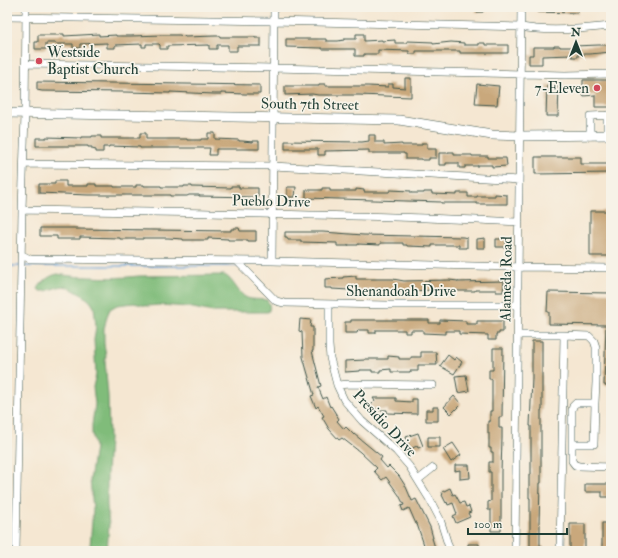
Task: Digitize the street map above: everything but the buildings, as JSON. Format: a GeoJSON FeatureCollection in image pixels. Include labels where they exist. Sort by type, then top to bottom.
{"type":"FeatureCollection","features":[{"type":"Feature","properties":{"kind":"main road","name":"South 7th Street"},"geometry":{"type":"LineString","coordinates":[[7,113],[399,120],[492,135],[609,135]]}},
{"type":"Feature","properties":{"kind":"street"},"geometry":{"type":"LineString","coordinates":[[16,551],[26,7]]}},
{"type":"Feature","properties":{"kind":"street"},"geometry":{"type":"LineString","coordinates":[[272,261],[274,7]]}},
{"type":"Feature","properties":{"kind":"street","name":"Alameda Road"},"geometry":{"type":"LineString","coordinates":[[515,551],[521,7]]}},
{"type":"Feature","properties":{"kind":"street"},"geometry":{"type":"LineString","coordinates":[[7,17],[273,21],[521,27],[532,29],[611,26]]}},
{"type":"Feature","properties":{"kind":"street"},"geometry":{"type":"LineString","coordinates":[[26,64],[565,75],[611,74]]}},
{"type":"Feature","properties":{"kind":"street"},"geometry":{"type":"LineString","coordinates":[[590,136],[590,116],[609,115],[609,135]]}},
{"type":"Feature","properties":{"kind":"street"},"geometry":{"type":"LineString","coordinates":[[24,164],[273,166],[520,180]]}},
{"type":"Feature","properties":{"kind":"street","name":"Pueblo Drive"},"geometry":{"type":"LineString","coordinates":[[22,210],[272,214],[519,222]]}},
{"type":"Feature","properties":{"kind":"street"},"geometry":{"type":"LineString","coordinates":[[22,257],[30,259],[272,261],[611,268]]}},
{"type":"Feature","properties":{"kind":"street","name":"Shenandoah Drive"},"geometry":{"type":"LineString","coordinates":[[237,261],[276,301],[284,303],[518,305]]}},
{"type":"Feature","properties":{"kind":"street","name":"Presidio Drive"},"geometry":{"type":"LineString","coordinates":[[329,304],[330,358],[337,385],[344,400],[372,431],[404,459],[418,480],[440,519],[450,551]]}},
{"type":"Feature","properties":{"kind":"street"},"geometry":{"type":"LineString","coordinates":[[518,335],[589,336],[594,341],[596,347],[594,444],[572,444]]}},
{"type":"Feature","properties":{"kind":"street"},"geometry":{"type":"LineString","coordinates":[[560,551],[564,335]]}},
{"type":"Feature","properties":{"kind":"street"},"geometry":{"type":"LineString","coordinates":[[337,385],[433,385]]}},
{"type":"Feature","properties":{"kind":"street"},"geometry":{"type":"LineString","coordinates":[[595,403],[576,403],[573,406],[572,461],[575,465],[579,466],[611,467]]}},
{"type":"Feature","properties":{"kind":"street"},"geometry":{"type":"LineString","coordinates":[[418,480],[433,468]]}},
{"type":"Feature","properties":{"kind":"path"},"geometry":{"type":"LineString","coordinates":[[7,315],[12,321]]}},
{"type":"Feature","properties":{"kind":"green space"},"geometry":{"type":"Polygon","coordinates":[[[58,274],[77,277],[108,278],[224,275],[230,279],[244,296],[249,299],[267,300],[269,306],[268,312],[213,312],[188,307],[160,305],[147,306],[134,303],[117,305],[110,309],[104,329],[109,439],[107,505],[109,525],[107,551],[90,551],[93,509],[90,480],[95,447],[92,433],[95,404],[93,387],[96,374],[94,340],[96,326],[94,307],[84,296],[64,286],[46,291],[40,291],[38,289],[46,279],[58,274]]]}},
{"type":"Feature","properties":{"kind":"waterway"},"geometry":{"type":"LineString","coordinates":[[7,266],[238,266]]}},
{"type":"Feature","properties":{"kind":"place","name":"Westside Baptist Church"},"geometry":{"type":"Point","coordinates":[39,61]}},
{"type":"Feature","properties":{"kind":"place","name":"7-Eleven"},"geometry":{"type":"Point","coordinates":[597,88]}}]}
